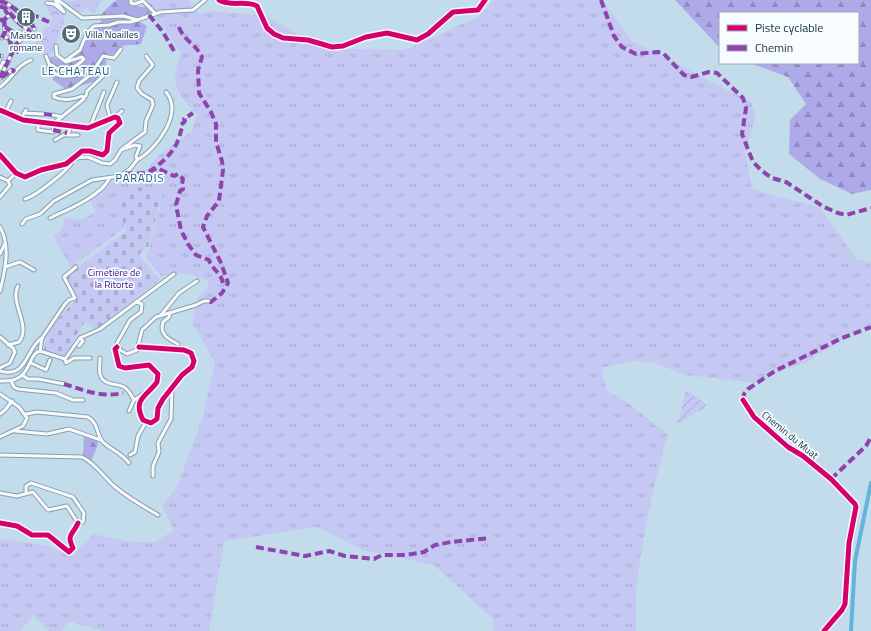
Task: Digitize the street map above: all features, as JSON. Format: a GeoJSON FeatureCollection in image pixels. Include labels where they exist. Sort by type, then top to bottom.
{"type":"FeatureCollection","features":[{"type":"Feature","properties":{"kind":"street"},"geometry":{"type":"LineString","coordinates":[[47,3],[54,4],[64,12],[55,0]]}},
{"type":"Feature","properties":{"kind":"street"},"geometry":{"type":"LineString","coordinates":[[58,0],[82,18],[124,16],[138,20]]}},
{"type":"Feature","properties":{"kind":"street"},"geometry":{"type":"LineString","coordinates":[[131,0],[132,4],[143,1],[155,13]]}},
{"type":"Feature","properties":{"kind":"street"},"geometry":{"type":"LineString","coordinates":[[63,61],[80,50],[91,27],[138,20],[155,13],[194,10],[205,0]]}},
{"type":"Feature","properties":{"kind":"street"},"geometry":{"type":"LineString","coordinates":[[219,0],[226,4],[250,4],[257,6],[267,28],[281,37],[308,40],[332,47],[343,46],[366,37],[387,34],[417,40],[428,34],[452,12],[478,10],[485,0]]}},
{"type":"Feature","properties":{"kind":"street"},"geometry":{"type":"LineString","coordinates":[[0,1],[8,3],[27,20],[31,30]]}},
{"type":"Feature","properties":{"kind":"street"},"geometry":{"type":"LineString","coordinates":[[0,6],[5,8],[18,22],[31,30]]}},
{"type":"Feature","properties":{"kind":"street"},"geometry":{"type":"LineString","coordinates":[[0,6],[9,15],[4,20],[0,20]]}},
{"type":"Feature","properties":{"kind":"street"},"geometry":{"type":"LineString","coordinates":[[27,20],[30,15],[29,12]]}},
{"type":"Feature","properties":{"kind":"street"},"geometry":{"type":"LineString","coordinates":[[4,20],[5,27],[1,38],[10,38],[20,32]]}},
{"type":"Feature","properties":{"kind":"street"},"geometry":{"type":"LineString","coordinates":[[5,27],[16,35]]}},
{"type":"Feature","properties":{"kind":"street"},"geometry":{"type":"LineString","coordinates":[[13,48],[31,30]]}},
{"type":"Feature","properties":{"kind":"street"},"geometry":{"type":"LineString","coordinates":[[0,78],[12,53],[13,48],[10,38]]}},
{"type":"Feature","properties":{"kind":"street"},"geometry":{"type":"LineString","coordinates":[[50,66],[53,65],[61,70],[66,70],[82,62],[84,59],[82,57],[68,63],[63,61],[57,55],[56,46]]}},
{"type":"Feature","properties":{"kind":"street"},"geometry":{"type":"LineString","coordinates":[[84,97],[70,99],[54,97],[56,93],[72,89],[93,71],[103,56],[114,58],[121,49]]}},
{"type":"Feature","properties":{"kind":"street"},"geometry":{"type":"LineString","coordinates":[[46,56],[52,72],[62,76],[72,76],[93,71]]}},
{"type":"Feature","properties":{"kind":"street"},"geometry":{"type":"LineString","coordinates":[[0,155],[16,173],[25,177],[76,158],[88,157],[102,163],[110,164],[115,160],[121,150],[144,132],[146,121],[153,103],[152,100],[140,93],[137,86],[152,65],[146,56]]}},
{"type":"Feature","properties":{"kind":"street"},"geometry":{"type":"LineString","coordinates":[[0,88],[8,82],[24,62],[31,60]]}},
{"type":"Feature","properties":{"kind":"street"},"geometry":{"type":"LineString","coordinates":[[0,69],[4,62],[8,63]]}},
{"type":"Feature","properties":{"kind":"street"},"geometry":{"type":"LineString","coordinates":[[0,78],[12,70],[15,72]]}},
{"type":"Feature","properties":{"kind":"street"},"geometry":{"type":"LineString","coordinates":[[38,122],[38,130],[53,132],[54,123],[84,99],[87,91],[103,76]]}},
{"type":"Feature","properties":{"kind":"street"},"geometry":{"type":"LineString","coordinates":[[110,118],[107,105],[117,82]]}},
{"type":"Feature","properties":{"kind":"street"},"geometry":{"type":"LineString","coordinates":[[90,127],[104,92]]}},
{"type":"Feature","properties":{"kind":"street"},"geometry":{"type":"LineString","coordinates":[[22,224],[26,219],[40,214],[54,201],[83,185],[96,179],[109,178],[125,173],[137,160],[157,144],[166,131],[171,110],[171,102],[166,92]]}},
{"type":"Feature","properties":{"kind":"street"},"geometry":{"type":"LineString","coordinates":[[5,113],[11,101]]}},
{"type":"Feature","properties":{"kind":"street"},"geometry":{"type":"LineString","coordinates":[[0,110],[21,120],[90,127],[115,117],[122,111]]}},
{"type":"Feature","properties":{"kind":"street"},"geometry":{"type":"LineString","coordinates":[[21,120],[25,111],[43,114]]}},
{"type":"Feature","properties":{"kind":"street"},"geometry":{"type":"LineString","coordinates":[[52,115],[62,117]]}},
{"type":"Feature","properties":{"kind":"street"},"geometry":{"type":"LineString","coordinates":[[76,158],[79,153],[85,151],[100,155],[106,153],[109,133],[120,123],[118,118],[115,117]]}},
{"type":"Feature","properties":{"kind":"street"},"geometry":{"type":"LineString","coordinates":[[66,135],[69,132],[70,126]]}},
{"type":"Feature","properties":{"kind":"street"},"geometry":{"type":"LineString","coordinates":[[55,140],[66,135],[78,135]]}},
{"type":"Feature","properties":{"kind":"street"},"geometry":{"type":"LineString","coordinates":[[121,150],[140,144],[137,160]]}},
{"type":"Feature","properties":{"kind":"street"},"geometry":{"type":"LineString","coordinates":[[25,199],[37,194],[67,169],[71,164],[71,161]]}},
{"type":"Feature","properties":{"kind":"street"},"geometry":{"type":"LineString","coordinates":[[8,181],[16,173]]}},
{"type":"Feature","properties":{"kind":"street"},"geometry":{"type":"LineString","coordinates":[[0,177],[8,181]]}},
{"type":"Feature","properties":{"kind":"street"},"geometry":{"type":"LineString","coordinates":[[50,218],[94,194],[109,178]]}},
{"type":"Feature","properties":{"kind":"street"},"geometry":{"type":"LineString","coordinates":[[0,197],[10,185],[8,181]]}},
{"type":"Feature","properties":{"kind":"street"},"geometry":{"type":"LineString","coordinates":[[0,227],[5,243],[5,267],[0,288]]}},
{"type":"Feature","properties":{"kind":"street"},"geometry":{"type":"LineString","coordinates":[[0,254],[5,243]]}},
{"type":"Feature","properties":{"kind":"street"},"geometry":{"type":"LineString","coordinates":[[5,267],[20,262],[34,270]]}},
{"type":"Feature","properties":{"kind":"street"},"geometry":{"type":"LineString","coordinates":[[0,371],[11,372],[20,368],[27,360],[36,342],[42,338],[65,304],[69,300],[75,298],[64,277],[76,267]]}},
{"type":"Feature","properties":{"kind":"street"},"geometry":{"type":"LineString","coordinates":[[65,359],[80,338],[100,329],[174,274]]}},
{"type":"Feature","properties":{"kind":"street"},"geometry":{"type":"LineString","coordinates":[[160,316],[179,293],[197,281]]}},
{"type":"Feature","properties":{"kind":"street"},"geometry":{"type":"LineString","coordinates":[[8,344],[19,342],[24,334],[17,298],[18,286]]}},
{"type":"Feature","properties":{"kind":"street"},"geometry":{"type":"LineString","coordinates":[[117,347],[127,354],[134,352],[139,347],[140,334],[148,323],[160,316],[196,305],[204,301],[209,301]]}},
{"type":"Feature","properties":{"kind":"street"},"geometry":{"type":"LineString","coordinates":[[128,411],[134,400],[145,393],[157,382],[158,374],[149,365],[125,368],[119,366],[115,349],[117,347],[117,343],[123,330],[134,315],[141,312],[143,309],[142,304],[136,302]]}},
{"type":"Feature","properties":{"kind":"street"},"geometry":{"type":"LineString","coordinates":[[170,313],[169,317],[163,322],[162,330],[167,338],[178,344]]}},
{"type":"Feature","properties":{"kind":"street"},"geometry":{"type":"LineString","coordinates":[[0,337],[14,350],[13,358],[6,366],[0,368]]}},
{"type":"Feature","properties":{"kind":"street"},"geometry":{"type":"LineString","coordinates":[[0,381],[11,381],[22,375],[31,363],[35,354],[40,351],[42,338]]}},
{"type":"Feature","properties":{"kind":"street"},"geometry":{"type":"LineString","coordinates":[[79,346],[83,342],[80,338]]}},
{"type":"Feature","properties":{"kind":"street"},"geometry":{"type":"LineString","coordinates":[[139,347],[184,350],[193,356],[194,361],[192,367],[182,375],[160,404],[157,419],[151,423],[146,422],[140,415],[139,409],[145,393]]}},
{"type":"Feature","properties":{"kind":"street"},"geometry":{"type":"LineString","coordinates":[[40,351],[65,359],[66,363],[74,358],[90,358]]}},
{"type":"Feature","properties":{"kind":"street"},"geometry":{"type":"LineString","coordinates":[[100,358],[100,374],[103,379],[106,382],[123,386],[128,390],[134,400]]}},
{"type":"Feature","properties":{"kind":"street"},"geometry":{"type":"LineString","coordinates":[[31,363],[46,370],[50,360]]}},
{"type":"Feature","properties":{"kind":"street"},"geometry":{"type":"LineString","coordinates":[[22,375],[28,380],[38,379],[64,384]]}},
{"type":"Feature","properties":{"kind":"street"},"geometry":{"type":"LineString","coordinates":[[11,381],[14,387],[18,389],[56,392],[73,400],[83,400]]}},
{"type":"Feature","properties":{"kind":"street"},"geometry":{"type":"LineString","coordinates":[[153,476],[153,466],[159,452],[158,443],[171,419],[172,388]]}},
{"type":"Feature","properties":{"kind":"street"},"geometry":{"type":"LineString","coordinates":[[0,394],[12,401],[26,414],[26,422],[21,427],[0,437]]}},
{"type":"Feature","properties":{"kind":"street","name":"Chemin du Muat"},"geometry":{"type":"LineString","coordinates":[[743,400],[754,417],[788,447],[803,456],[831,479],[856,507],[849,543],[845,604],[842,610],[824,631]]}},
{"type":"Feature","properties":{"kind":"street"},"geometry":{"type":"LineString","coordinates":[[0,414],[12,401]]}},
{"type":"Feature","properties":{"kind":"street"},"geometry":{"type":"LineString","coordinates":[[26,414],[38,412],[88,417],[97,426],[101,440]]}},
{"type":"Feature","properties":{"kind":"street"},"geometry":{"type":"LineString","coordinates":[[130,455],[135,452],[138,436],[146,422]]}},
{"type":"Feature","properties":{"kind":"street"},"geometry":{"type":"LineString","coordinates":[[21,427],[22,432]]}},
{"type":"Feature","properties":{"kind":"street"},"geometry":{"type":"LineString","coordinates":[[15,431],[47,434],[69,429],[101,440],[122,454],[129,463]]}},
{"type":"Feature","properties":{"kind":"street"},"geometry":{"type":"LineString","coordinates":[[0,455],[82,457],[90,462],[124,494],[158,515]]}},
{"type":"Feature","properties":{"kind":"street"},"geometry":{"type":"LineString","coordinates":[[0,523],[19,527],[32,535],[49,535],[69,552],[73,548],[70,535],[78,523],[83,522],[84,514],[77,502],[70,496],[31,483],[26,486],[26,494]]}},
{"type":"Feature","properties":{"kind":"street"},"geometry":{"type":"LineString","coordinates":[[0,493],[17,496],[31,492],[35,493],[49,510],[66,506],[78,523]]}},
{"type":"Feature","properties":{"kind":"green space"},"geometry":{"type":"Polygon","coordinates":[[[101,0],[94,14],[87,8],[79,13],[61,1],[101,0]]]}},
{"type":"Feature","properties":{"kind":"green space"},"geometry":{"type":"Polygon","coordinates":[[[117,0],[129,0],[128,2],[131,6],[146,7],[151,10],[150,13],[139,17],[139,21],[147,26],[141,44],[121,46],[115,54],[107,55],[106,64],[96,81],[67,90],[53,80],[48,59],[53,56],[56,59],[67,61],[82,50],[93,28],[101,22],[100,16],[117,0]]]}},
{"type":"Feature","properties":{"kind":"green space"},"geometry":{"type":"Polygon","coordinates":[[[139,0],[188,0],[198,13],[213,11],[267,16],[319,48],[405,50],[478,17],[494,0],[602,0],[632,41],[751,102],[756,115],[745,153],[752,188],[772,195],[820,207],[857,260],[871,262],[871,325],[837,343],[807,362],[778,371],[755,383],[686,375],[654,363],[635,361],[601,368],[607,391],[628,403],[668,435],[653,493],[641,551],[636,591],[636,631],[494,631],[493,619],[434,565],[363,550],[317,527],[224,541],[209,631],[103,631],[68,621],[62,631],[49,631],[33,616],[20,631],[0,631],[0,539],[45,545],[72,556],[93,534],[130,542],[155,542],[174,530],[162,506],[177,487],[203,416],[215,362],[192,323],[198,297],[208,288],[208,281],[187,273],[161,276],[146,257],[161,205],[148,195],[126,227],[71,267],[53,236],[62,230],[65,217],[81,220],[96,212],[90,199],[107,184],[140,179],[157,157],[192,131],[197,115],[179,93],[175,81],[181,53],[165,29],[139,0]]]}},
{"type":"Feature","properties":{"kind":"green space"},"geometry":{"type":"Polygon","coordinates":[[[675,0],[871,0],[871,190],[852,194],[820,179],[789,154],[790,120],[806,104],[788,77],[753,64],[859,64],[859,12],[719,12],[719,47],[675,0]]]}},
{"type":"Feature","properties":{"kind":"green space"},"geometry":{"type":"Polygon","coordinates":[[[47,3],[54,4],[65,14],[63,20],[65,20],[52,53],[46,56],[41,45],[35,44],[45,27],[49,27],[52,19],[46,5],[47,3]]]}},
{"type":"Feature","properties":{"kind":"green space","name":"Cimetière de la Ritorte"},"geometry":{"type":"Polygon","coordinates":[[[138,187],[163,193],[148,247],[139,254],[153,273],[161,279],[96,329],[85,321],[65,355],[63,356],[44,350],[45,342],[52,328],[77,299],[65,281],[66,276],[127,231],[123,227],[123,193],[129,188],[138,187]]]}},
{"type":"Feature","properties":{"kind":"green space"},"geometry":{"type":"Polygon","coordinates":[[[686,390],[706,404],[704,409],[698,411],[680,423],[677,422],[680,416],[686,390]]]}},
{"type":"Feature","properties":{"kind":"green space"},"geometry":{"type":"Polygon","coordinates":[[[84,434],[99,440],[91,461],[83,456],[84,434]]]}},
{"type":"Feature","properties":{"kind":"waterway"},"geometry":{"type":"LineString","coordinates":[[851,631],[855,561],[871,483]]}},
{"type":"Feature","properties":{"kind":"marked path"},"geometry":{"type":"LineString","coordinates":[[601,0],[614,36],[622,47],[636,54],[663,53],[684,75],[691,77],[709,72],[717,73],[743,98],[746,108],[742,134],[753,162],[762,171],[772,178],[786,182],[824,207],[838,213],[846,215],[871,208]]}},
{"type":"Feature","properties":{"kind":"marked path"},"geometry":{"type":"LineString","coordinates":[[0,1],[4,2],[24,16],[34,28],[29,31]]}},
{"type":"Feature","properties":{"kind":"marked path"},"geometry":{"type":"LineString","coordinates":[[0,6],[5,8],[29,31]]}},
{"type":"Feature","properties":{"kind":"marked path"},"geometry":{"type":"LineString","coordinates":[[0,20],[4,20],[9,15],[5,10]]}},
{"type":"Feature","properties":{"kind":"marked path"},"geometry":{"type":"LineString","coordinates":[[31,14],[49,22]]}},
{"type":"Feature","properties":{"kind":"marked path"},"geometry":{"type":"LineString","coordinates":[[149,15],[163,32],[174,51]]}},
{"type":"Feature","properties":{"kind":"marked path"},"geometry":{"type":"LineString","coordinates":[[2,38],[5,32],[4,20]]}},
{"type":"Feature","properties":{"kind":"marked path"},"geometry":{"type":"LineString","coordinates":[[5,27],[17,35]]}},
{"type":"Feature","properties":{"kind":"marked path"},"geometry":{"type":"LineString","coordinates":[[179,27],[183,35],[202,57],[198,70],[199,93],[211,112],[216,124],[216,142],[222,161],[223,170],[219,201],[207,216],[203,227],[221,263],[228,283],[222,293],[211,302],[209,301]]}},
{"type":"Feature","properties":{"kind":"marked path"},"geometry":{"type":"LineString","coordinates":[[13,48],[29,31]]}},
{"type":"Feature","properties":{"kind":"marked path"},"geometry":{"type":"LineString","coordinates":[[0,78],[13,51],[9,38],[4,37]]}},
{"type":"Feature","properties":{"kind":"marked path"},"geometry":{"type":"LineString","coordinates":[[16,53],[23,44]]}},
{"type":"Feature","properties":{"kind":"marked path"},"geometry":{"type":"LineString","coordinates":[[2,77],[12,70],[15,72]]}},
{"type":"Feature","properties":{"kind":"marked path"},"geometry":{"type":"LineString","coordinates":[[125,173],[138,174],[148,172],[162,161],[176,144],[182,128],[181,125],[185,121],[184,119],[193,113]]}},
{"type":"Feature","properties":{"kind":"marked path"},"geometry":{"type":"LineString","coordinates":[[44,114],[53,115]]}},
{"type":"Feature","properties":{"kind":"marked path"},"geometry":{"type":"LineString","coordinates":[[53,130],[67,133]]}},
{"type":"Feature","properties":{"kind":"marked path"},"geometry":{"type":"LineString","coordinates":[[149,172],[157,168],[174,176],[178,174],[183,179],[183,189],[180,191],[176,205],[181,230],[188,244],[196,255],[209,260],[223,283]]}},
{"type":"Feature","properties":{"kind":"marked path"},"geometry":{"type":"LineString","coordinates":[[743,400],[744,394],[748,389],[775,371],[842,338],[871,327]]}},
{"type":"Feature","properties":{"kind":"marked path"},"geometry":{"type":"LineString","coordinates":[[64,384],[100,394],[108,395],[123,393]]}},
{"type":"Feature","properties":{"kind":"marked path"},"geometry":{"type":"LineString","coordinates":[[831,479],[866,446],[871,437]]}},
{"type":"Feature","properties":{"kind":"marked path"},"geometry":{"type":"LineString","coordinates":[[256,547],[305,556],[329,551],[345,556],[374,559],[382,555],[406,555],[424,552],[435,545],[451,542],[490,538]]}},
{"type":"Feature","properties":{"kind":"cycle path"},"geometry":{"type":"LineString","coordinates":[[219,0],[228,3],[252,4],[257,6],[267,28],[274,34],[283,38],[308,40],[332,47],[343,46],[366,37],[387,33],[417,40],[428,34],[453,12],[478,10],[485,0]]}},
{"type":"Feature","properties":{"kind":"cycle path"},"geometry":{"type":"LineString","coordinates":[[0,110],[23,120],[88,128],[115,117],[118,118],[120,123],[109,133],[107,151],[103,155],[90,151],[82,151],[66,164],[41,170],[25,177],[16,173],[0,155]]}},
{"type":"Feature","properties":{"kind":"cycle path"},"geometry":{"type":"LineString","coordinates":[[117,347],[115,349],[119,366],[125,368],[149,365],[158,374],[157,382],[142,398],[139,407],[143,420],[151,423],[157,419],[158,408],[163,399],[182,375],[192,367],[194,361],[191,353],[184,350],[139,347]]}},
{"type":"Feature","properties":{"kind":"cycle path"},"geometry":{"type":"LineString","coordinates":[[743,400],[754,417],[788,447],[803,456],[831,479],[855,504],[856,507],[849,543],[845,604],[842,610],[824,631]]}},
{"type":"Feature","properties":{"kind":"cycle path"},"geometry":{"type":"LineString","coordinates":[[0,523],[17,526],[32,535],[48,535],[69,552],[73,548],[70,537],[78,523]]}},
{"type":"Feature","properties":{"kind":"place","name":"Maison romane"},"geometry":{"type":"Point","coordinates":[26,17]}},
{"type":"Feature","properties":{"kind":"place","name":"Villa Noailles"},"geometry":{"type":"Point","coordinates":[71,34]}},
{"type":"Feature","properties":{"kind":"district","name":"LE CHATEAU"},"geometry":{"type":"Point","coordinates":[76,71]}},
{"type":"Feature","properties":{"kind":"district","name":"PARADIS"},"geometry":{"type":"Point","coordinates":[140,178]}}]}
